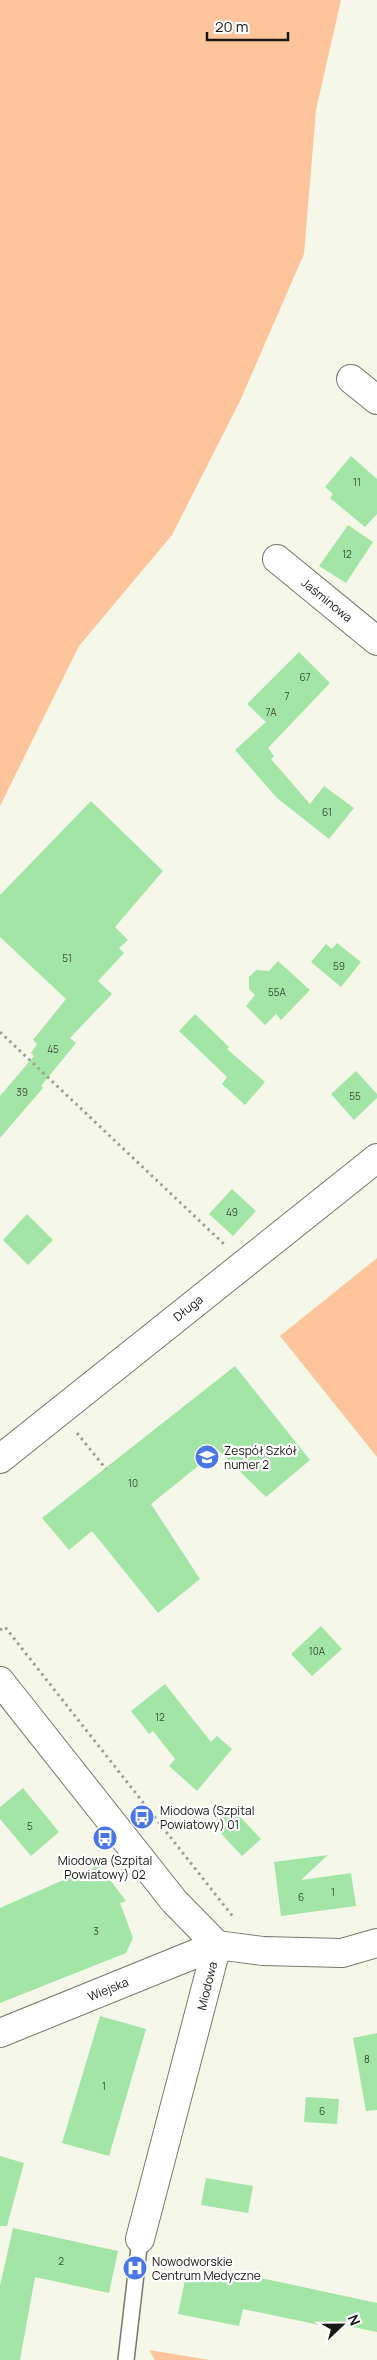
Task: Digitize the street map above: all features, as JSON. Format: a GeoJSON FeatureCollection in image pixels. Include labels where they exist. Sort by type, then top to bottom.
{"type":"FeatureCollection","features":[{"type":"Feature","properties":{"kind":"street"},"geometry":{"type":"LineString","coordinates":[[352,379],[377,400]]}},
{"type":"Feature","properties":{"kind":"street","name":"Jaśminowa"},"geometry":{"type":"LineString","coordinates":[[277,559],[377,641]]}},
{"type":"Feature","properties":{"kind":"street","name":"Długa"},"geometry":{"type":"LineString","coordinates":[[0,1459],[377,1158]]}},
{"type":"Feature","properties":{"kind":"street","name":"Miodowa"},"geometry":{"type":"LineString","coordinates":[[0,1681],[174,1901],[217,1945],[140,2239]]}},
{"type":"Feature","properties":{"kind":"street"},"geometry":{"type":"LineString","coordinates":[[217,1945],[263,1951],[342,1953],[377,1943]]}},
{"type":"Feature","properties":{"kind":"street","name":"Wiejska"},"geometry":{"type":"LineString","coordinates":[[0,2033],[217,1945]]}},
{"type":"Feature","properties":{"kind":"lane","name":"Miodowa"},"geometry":{"type":"LineString","coordinates":[[126,2360],[140,2239]]}},
{"type":"Feature","properties":{"kind":"path"},"geometry":{"type":"LineString","coordinates":[[0,1032],[245,1264]]}},
{"type":"Feature","properties":{"kind":"path"},"geometry":{"type":"LineString","coordinates":[[73,1428],[106,1469]]}},
{"type":"Feature","properties":{"kind":"shaded area"},"geometry":{"type":"Polygon","coordinates":[[[0,0],[341,0],[316,110],[304,254],[240,401],[172,535],[79,646],[0,806],[0,0]]]}},
{"type":"Feature","properties":{"kind":"shaded area"},"geometry":{"type":"Polygon","coordinates":[[[377,1258],[377,1457],[280,1336],[377,1258]]]}},
{"type":"Feature","properties":{"kind":"shaded area"},"geometry":{"type":"Polygon","coordinates":[[[149,2350],[210,2360],[155,2360],[149,2350]]]}},
{"type":"Feature","properties":{"kind":"building"},"geometry":{"type":"Polygon","coordinates":[[[351,456],[377,479],[377,514],[365,527],[330,498],[333,494],[325,487],[351,456]]]}},
{"type":"Feature","properties":{"kind":"building"},"geometry":{"type":"Polygon","coordinates":[[[348,525],[373,542],[346,583],[319,566],[348,525]]]}},
{"type":"Feature","properties":{"kind":"building"},"geometry":{"type":"Polygon","coordinates":[[[299,652],[330,683],[268,748],[274,756],[271,759],[310,804],[324,786],[354,808],[329,839],[277,798],[235,750],[266,722],[247,704],[299,652]]]}},
{"type":"Feature","properties":{"kind":"building"},"geometry":{"type":"Polygon","coordinates":[[[91,801],[163,871],[115,927],[128,940],[119,948],[124,953],[98,981],[112,994],[70,1038],[76,1043],[41,1086],[43,1088],[0,1138],[0,1096],[34,1056],[31,1053],[37,1044],[33,1040],[66,999],[0,937],[0,895],[91,801]]]}},
{"type":"Feature","properties":{"kind":"building"},"geometry":{"type":"Polygon","coordinates":[[[337,943],[361,962],[341,987],[311,962],[326,944],[332,949],[337,943]]]}},
{"type":"Feature","properties":{"kind":"building"},"geometry":{"type":"Polygon","coordinates":[[[278,961],[310,990],[281,1020],[276,1014],[265,1025],[246,1006],[255,995],[249,989],[249,977],[256,970],[269,971],[278,961]]]}},
{"type":"Feature","properties":{"kind":"building"},"geometry":{"type":"Polygon","coordinates":[[[195,1014],[229,1047],[227,1049],[265,1082],[245,1105],[222,1084],[227,1077],[179,1031],[195,1014]]]}},
{"type":"Feature","properties":{"kind":"building"},"geometry":{"type":"Polygon","coordinates":[[[356,1071],[377,1094],[377,1098],[354,1120],[331,1094],[356,1071]]]}},
{"type":"Feature","properties":{"kind":"building"},"geometry":{"type":"Polygon","coordinates":[[[232,1189],[256,1211],[233,1236],[209,1214],[232,1189]]]}},
{"type":"Feature","properties":{"kind":"building"},"geometry":{"type":"Polygon","coordinates":[[[27,1214],[53,1240],[28,1265],[3,1240],[27,1214]]]}},
{"type":"Feature","properties":{"kind":"building"},"geometry":{"type":"Polygon","coordinates":[[[235,1366],[310,1460],[266,1497],[218,1450],[151,1504],[200,1579],[158,1613],[92,1531],[69,1550],[42,1518],[235,1366]]]}},
{"type":"Feature","properties":{"kind":"building"},"geometry":{"type":"Polygon","coordinates":[[[321,1626],[342,1649],[312,1676],[291,1654],[321,1626]]]}},
{"type":"Feature","properties":{"kind":"building"},"geometry":{"type":"Polygon","coordinates":[[[165,1684],[211,1742],[217,1736],[232,1749],[197,1791],[169,1766],[175,1759],[153,1731],[149,1734],[131,1711],[165,1684]]]}},
{"type":"Feature","properties":{"kind":"building"},"geometry":{"type":"Polygon","coordinates":[[[23,1788],[59,1832],[31,1856],[0,1819],[0,1807],[23,1788]]]}},
{"type":"Feature","properties":{"kind":"building"},"geometry":{"type":"Polygon","coordinates":[[[231,1807],[261,1839],[242,1856],[212,1824],[231,1807]]]}},
{"type":"Feature","properties":{"kind":"building"},"geometry":{"type":"Polygon","coordinates":[[[328,1855],[301,1880],[351,1873],[356,1906],[281,1916],[274,1862],[328,1855]]]}},
{"type":"Feature","properties":{"kind":"building"},"geometry":{"type":"Polygon","coordinates":[[[98,1864],[126,1901],[120,1903],[133,1938],[126,1953],[0,2003],[0,1908],[70,1877],[80,1870],[83,1875],[98,1864]]]}},
{"type":"Feature","properties":{"kind":"building"},"geometry":{"type":"Polygon","coordinates":[[[100,2016],[146,2029],[109,2156],[62,2143],[100,2016]]]}},
{"type":"Feature","properties":{"kind":"building"},"geometry":{"type":"Polygon","coordinates":[[[377,2033],[377,2110],[366,2111],[353,2038],[377,2033]]]}},
{"type":"Feature","properties":{"kind":"building"},"geometry":{"type":"Polygon","coordinates":[[[306,2097],[339,2099],[337,2124],[304,2122],[306,2097]]]}},
{"type":"Feature","properties":{"kind":"building"},"geometry":{"type":"Polygon","coordinates":[[[0,2156],[24,2163],[7,2226],[0,2226],[0,2156]]]}},
{"type":"Feature","properties":{"kind":"building"},"geometry":{"type":"Polygon","coordinates":[[[206,2178],[253,2186],[248,2213],[201,2205],[206,2178]]]}},
{"type":"Feature","properties":{"kind":"building"},"geometry":{"type":"Polygon","coordinates":[[[13,2228],[118,2251],[109,2293],[35,2277],[20,2360],[0,2360],[0,2286],[13,2228]]]}},
{"type":"Feature","properties":{"kind":"building"},"geometry":{"type":"Polygon","coordinates":[[[187,2271],[236,2281],[238,2273],[377,2303],[377,2332],[330,2322],[329,2327],[243,2309],[239,2326],[178,2314],[187,2271]]]}},
{"type":"Feature","properties":{"kind":"place","name":"Zespół Szkół numer 2"},"geometry":{"type":"Point","coordinates":[207,1457]}},
{"type":"Feature","properties":{"kind":"place","name":"Miodowa (Szpital Powiatowy) 01"},"geometry":{"type":"Point","coordinates":[142,1817]}},
{"type":"Feature","properties":{"kind":"place","name":"Miodowa (Szpital Powiatowy) 02"},"geometry":{"type":"Point","coordinates":[105,1838]}},
{"type":"Feature","properties":{"kind":"place","name":"Nowodworskie Centrum Medyczne"},"geometry":{"type":"Point","coordinates":[135,2268]}}]}
